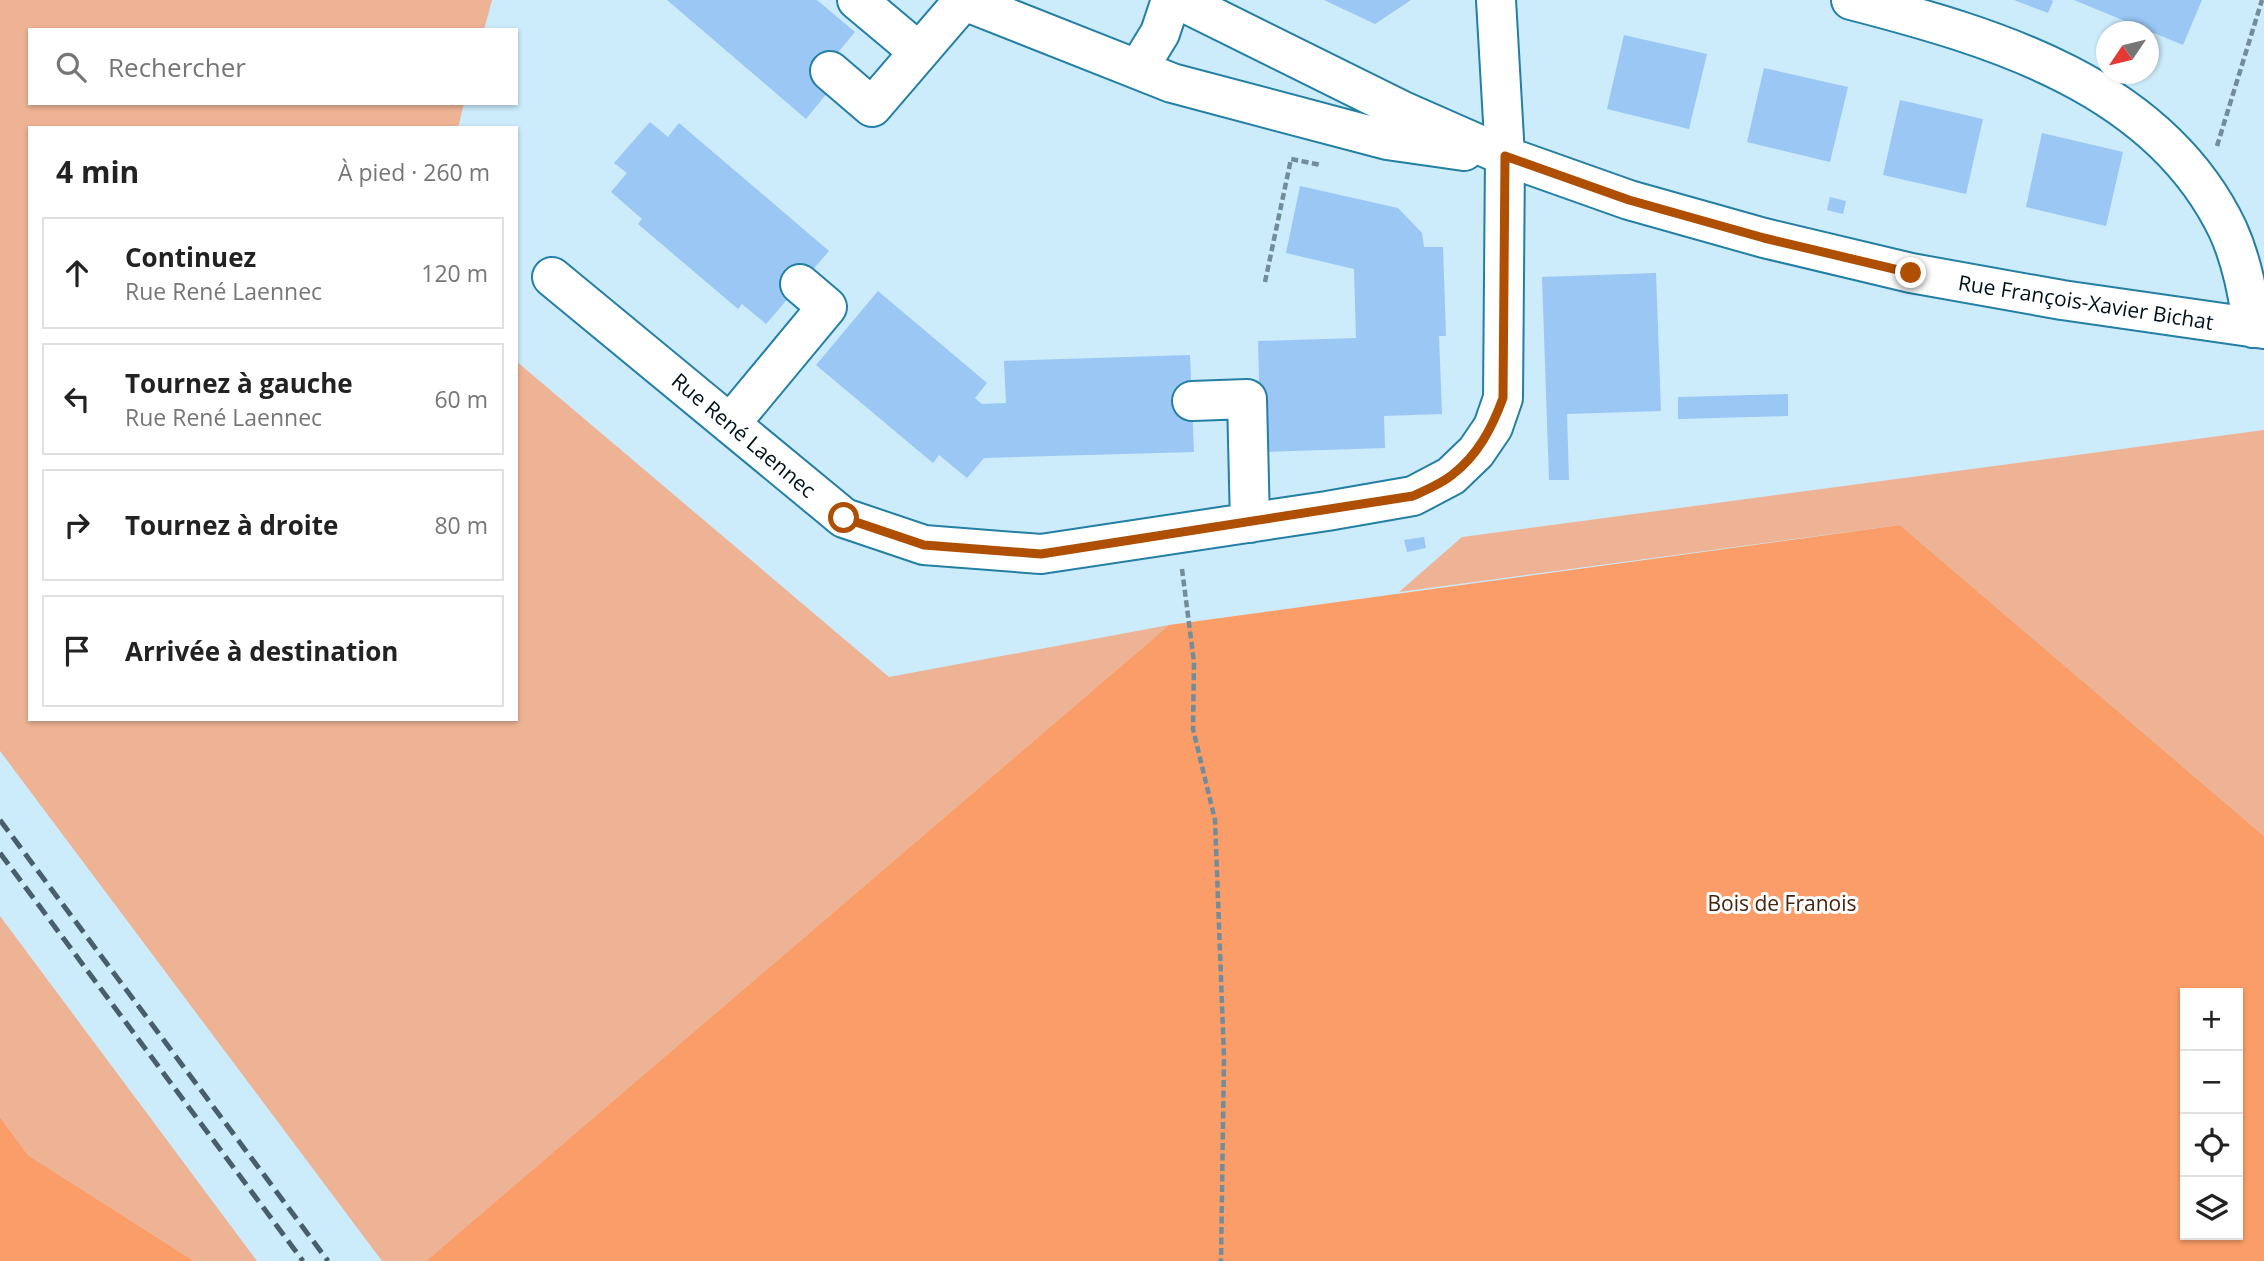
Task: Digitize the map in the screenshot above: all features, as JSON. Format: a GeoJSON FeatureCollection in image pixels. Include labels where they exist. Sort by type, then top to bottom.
{"type":"FeatureCollection","features":[{"type":"Feature","properties":{"kind":"street"},"geometry":{"type":"LineString","coordinates":[[857,0],[919,52]]}},
{"type":"Feature","properties":{"kind":"street"},"geometry":{"type":"LineString","coordinates":[[830,71],[872,107],[963,0],[1172,83],[1387,140],[1505,156]]}},
{"type":"Feature","properties":{"kind":"street"},"geometry":{"type":"LineString","coordinates":[[1138,69],[1160,33],[1171,0]]}},
{"type":"Feature","properties":{"kind":"street"},"geometry":{"type":"LineString","coordinates":[[1179,0],[1405,112],[1505,156]]}},
{"type":"Feature","properties":{"kind":"street","name":"Rue René Laennec"},"geometry":{"type":"LineString","coordinates":[[552,277],[844,518],[924,545],[1041,554],[1413,496],[1451,476],[1476,452],[1493,427],[1503,398],[1505,156],[1496,0]]}},
{"type":"Feature","properties":{"kind":"street"},"geometry":{"type":"LineString","coordinates":[[1851,0],[1924,19],[1998,43],[2060,71],[2106,96],[2139,119],[2168,146],[2205,190],[2228,232],[2259,328]]}},
{"type":"Feature","properties":{"kind":"street","name":"Rue François-Xavier Bichat"},"geometry":{"type":"LineString","coordinates":[[1505,156],[1629,200],[1764,238],[1911,273],[2062,300],[2259,328]]}},
{"type":"Feature","properties":{"kind":"street"},"geometry":{"type":"LineString","coordinates":[[730,424],[827,307],[800,284]]}},
{"type":"Feature","properties":{"kind":"street"},"geometry":{"type":"LineString","coordinates":[[1192,401],[1247,399],[1250,523]]}},
{"type":"Feature","properties":{"kind":"path"},"geometry":{"type":"LineString","coordinates":[[2214,157],[2262,0]]}},
{"type":"Feature","properties":{"kind":"path"},"geometry":{"type":"LineString","coordinates":[[1265,282],[1291,159],[1331,166]]}},
{"type":"Feature","properties":{"kind":"path"},"geometry":{"type":"LineString","coordinates":[[1177,533],[1194,662],[1193,729],[1215,820],[1224,1057],[1221,1261]]}},
{"type":"Feature","properties":{"kind":"shaded area"},"geometry":{"type":"Polygon","coordinates":[[[0,0],[492,0],[485,28],[28,28],[28,105],[464,105],[458,126],[28,126],[28,721],[518,721],[518,363],[889,677],[1169,625],[426,1261],[382,1261],[0,751],[0,0]]]}},
{"type":"Feature","properties":{"kind":"shaded area"},"geometry":{"type":"Polygon","coordinates":[[[2264,430],[2264,836],[1900,525],[1399,592],[1462,537],[2264,430]]]}},
{"type":"Feature","properties":{"kind":"shaded area"},"geometry":{"type":"Polygon","coordinates":[[[0,916],[257,1261],[194,1261],[28,1155],[0,1117],[0,916]]]}},
{"type":"Feature","properties":{"kind":"green space","name":"Bois de Franois"},"geometry":{"type":"Polygon","coordinates":[[[1900,525],[2264,836],[2264,1261],[426,1261],[1169,625],[1900,525]]]}},
{"type":"Feature","properties":{"kind":"green space"},"geometry":{"type":"Polygon","coordinates":[[[0,1117],[28,1155],[194,1261],[0,1261],[0,1117]]]}},
{"type":"Feature","properties":{"kind":"building"},"geometry":{"type":"Polygon","coordinates":[[[667,0],[817,0],[855,32],[835,56],[828,92],[806,119],[667,0]]]}},
{"type":"Feature","properties":{"kind":"building"},"geometry":{"type":"Polygon","coordinates":[[[1324,0],[1411,0],[1375,24],[1324,0]]]}},
{"type":"Feature","properties":{"kind":"building"},"geometry":{"type":"Polygon","coordinates":[[[2014,0],[2051,0],[2053,1],[2048,13],[2014,0]]]}},
{"type":"Feature","properties":{"kind":"building"},"geometry":{"type":"Polygon","coordinates":[[[2074,0],[2202,0],[2183,45],[2159,35],[2159,21],[2125,21],[2074,0]]]}},
{"type":"Feature","properties":{"kind":"building"},"geometry":{"type":"Polygon","coordinates":[[[1624,35],[1707,54],[1689,129],[1607,109],[1624,35]]]}},
{"type":"Feature","properties":{"kind":"building"},"geometry":{"type":"Polygon","coordinates":[[[1764,68],[1848,87],[1830,162],[1747,142],[1764,68]]]}},
{"type":"Feature","properties":{"kind":"building"},"geometry":{"type":"Polygon","coordinates":[[[1900,100],[1983,119],[1966,194],[1883,175],[1900,100]]]}},
{"type":"Feature","properties":{"kind":"building"},"geometry":{"type":"Polygon","coordinates":[[[650,122],[668,137],[679,123],[829,251],[766,324],[742,304],[738,309],[638,224],[642,219],[611,192],[627,173],[614,163],[650,122]]]}},
{"type":"Feature","properties":{"kind":"building"},"geometry":{"type":"Polygon","coordinates":[[[2042,133],[2123,152],[2106,226],[2026,207],[2042,133]]]}},
{"type":"Feature","properties":{"kind":"building"},"geometry":{"type":"Polygon","coordinates":[[[1300,186],[1398,208],[1422,233],[1424,247],[1443,247],[1446,336],[1439,336],[1442,414],[1384,416],[1385,448],[1261,452],[1258,341],[1356,338],[1354,269],[1286,253],[1300,186]]]}},
{"type":"Feature","properties":{"kind":"building"},"geometry":{"type":"Polygon","coordinates":[[[1830,197],[1846,201],[1843,214],[1827,210],[1830,197]]]}},
{"type":"Feature","properties":{"kind":"building"},"geometry":{"type":"Polygon","coordinates":[[[1656,273],[1661,411],[1567,414],[1569,480],[1549,480],[1542,277],[1656,273]]]}},
{"type":"Feature","properties":{"kind":"building"},"geometry":{"type":"Polygon","coordinates":[[[878,291],[987,383],[975,398],[982,404],[1006,403],[1004,361],[1190,355],[1194,452],[984,458],[967,478],[939,455],[933,463],[816,365],[878,291]]]}},
{"type":"Feature","properties":{"kind":"building"},"geometry":{"type":"Polygon","coordinates":[[[1788,394],[1788,416],[1678,419],[1678,397],[1788,394]]]}},
{"type":"Feature","properties":{"kind":"building"},"geometry":{"type":"Polygon","coordinates":[[[1424,537],[1426,548],[1407,552],[1404,540],[1424,537]]]}},
{"type":"Feature","properties":{"kind":"railway"},"geometry":{"type":"LineString","coordinates":[[0,820],[328,1261]]}},
{"type":"Feature","properties":{"kind":"railway"},"geometry":{"type":"LineString","coordinates":[[0,853],[303,1261]]}},
{"type":"Feature","properties":{"kind":"route"},"geometry":{"type":"LineString","coordinates":[[844,518],[924,545],[1041,554],[1413,496],[1451,476],[1476,452],[1493,427],[1503,398],[1505,156],[1629,200],[1764,238],[1911,273]]}}]}
